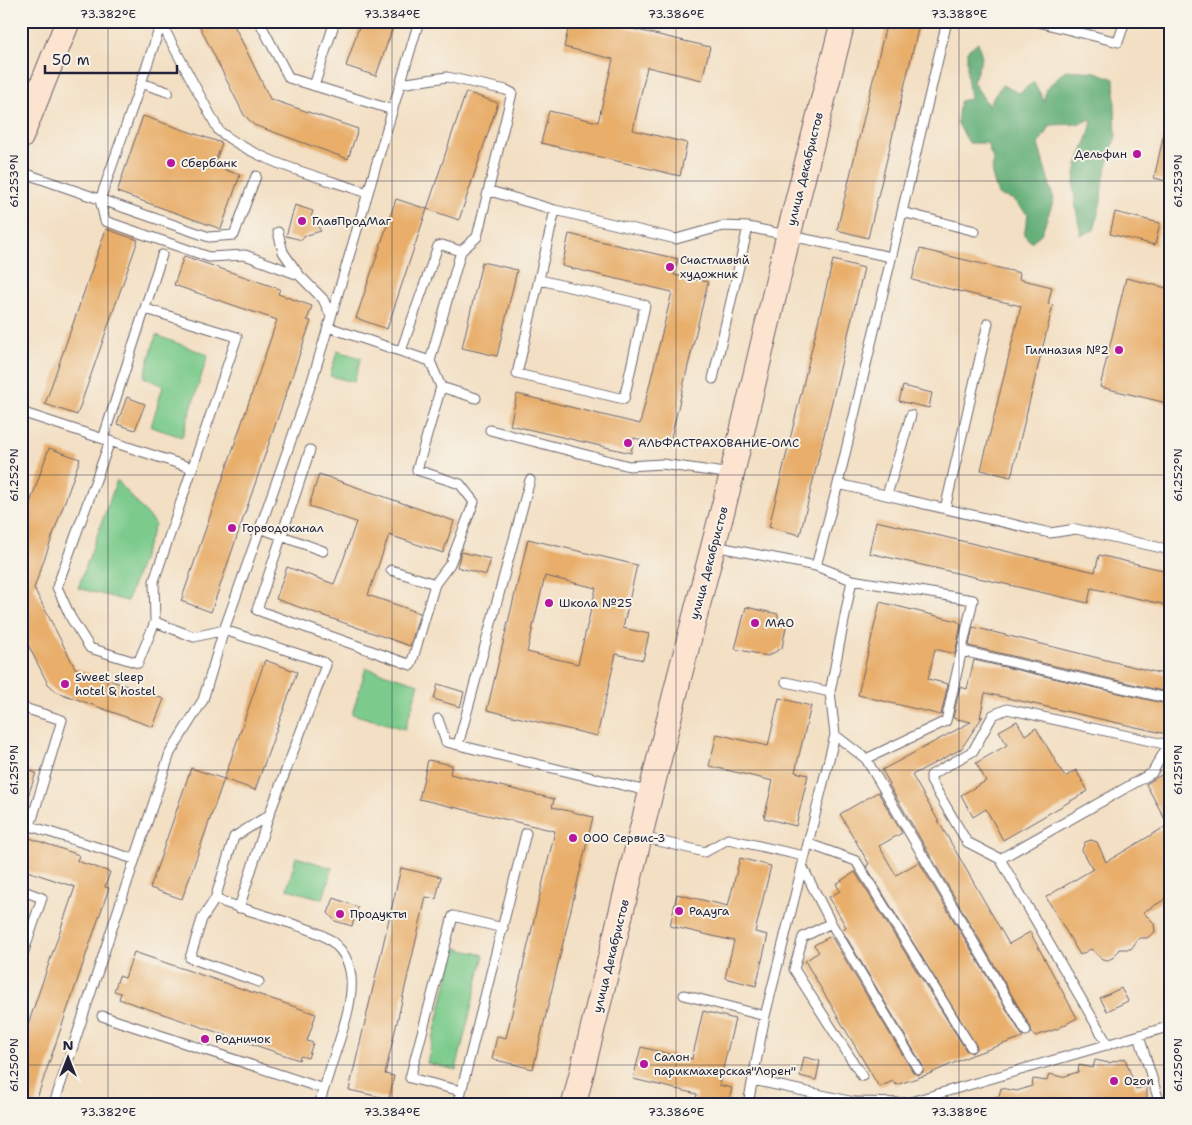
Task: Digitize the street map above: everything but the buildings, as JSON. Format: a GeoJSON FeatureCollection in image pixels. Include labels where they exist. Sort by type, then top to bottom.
{"type":"FeatureCollection","features":[{"type":"Feature","properties":{"kind":"street"},"geometry":{"type":"LineString","coordinates":[[21,137],[68,21]]}},
{"type":"Feature","properties":{"kind":"street","name":"улица Декабристов"},"geometry":{"type":"LineString","coordinates":[[574,1104],[732,474],[788,236],[843,21]]}},
{"type":"Feature","properties":{"kind":"lane"},"geometry":{"type":"LineString","coordinates":[[259,21],[289,78],[393,110]]}},
{"type":"Feature","properties":{"kind":"lane"},"geometry":{"type":"LineString","coordinates":[[314,86],[335,21]]}},
{"type":"Feature","properties":{"kind":"lane"},"geometry":{"type":"LineString","coordinates":[[54,1104],[170,753],[203,700],[224,630],[312,381],[419,21]]}},
{"type":"Feature","properties":{"kind":"lane"},"geometry":{"type":"LineString","coordinates":[[816,566],[838,484],[947,21]]}},
{"type":"Feature","properties":{"kind":"lane"},"geometry":{"type":"LineString","coordinates":[[1034,21],[1118,42],[1125,21]]}},
{"type":"Feature","properties":{"kind":"lane"},"geometry":{"type":"LineString","coordinates":[[162,22],[100,200],[105,222],[209,257],[245,255],[299,275]]}},
{"type":"Feature","properties":{"kind":"lane"},"geometry":{"type":"LineString","coordinates":[[162,22],[219,131],[235,143],[264,158],[368,193]]}},
{"type":"Feature","properties":{"kind":"lane"},"geometry":{"type":"LineString","coordinates":[[310,450],[257,610],[411,665],[435,584],[450,564],[474,502],[460,484],[417,470],[441,387],[430,361],[461,251],[477,237],[490,191],[512,93],[447,77],[400,84]]}},
{"type":"Feature","properties":{"kind":"lane"},"geometry":{"type":"LineString","coordinates":[[141,83],[168,92]]}},
{"type":"Feature","properties":{"kind":"lane"},"geometry":{"type":"LineString","coordinates":[[21,172],[209,237],[234,235],[256,176]]}},
{"type":"Feature","properties":{"kind":"lane"},"geometry":{"type":"LineString","coordinates":[[490,191],[555,210],[676,239],[723,226],[748,227],[891,257]]}},
{"type":"Feature","properties":{"kind":"lane"},"geometry":{"type":"LineString","coordinates":[[540,280],[645,305],[624,399],[517,374],[555,210]]}},
{"type":"Feature","properties":{"kind":"lane"},"geometry":{"type":"LineString","coordinates":[[902,212],[975,231]]}},
{"type":"Feature","properties":{"kind":"lane"},"geometry":{"type":"LineString","coordinates":[[713,379],[748,227]]}},
{"type":"Feature","properties":{"kind":"lane"},"geometry":{"type":"LineString","coordinates":[[278,232],[283,252],[299,275],[323,299],[331,316]]}},
{"type":"Feature","properties":{"kind":"lane"},"geometry":{"type":"LineString","coordinates":[[401,351],[438,246],[442,245],[461,251]]}},
{"type":"Feature","properties":{"kind":"lane"},"geometry":{"type":"LineString","coordinates":[[146,309],[236,337],[154,581],[155,622],[138,663],[90,648],[71,618],[57,587],[106,440],[162,255]]}},
{"type":"Feature","properties":{"kind":"lane"},"geometry":{"type":"LineString","coordinates":[[945,509],[988,323]]}},
{"type":"Feature","properties":{"kind":"lane"},"geometry":{"type":"LineString","coordinates":[[328,327],[430,361]]}},
{"type":"Feature","properties":{"kind":"lane"},"geometry":{"type":"LineString","coordinates":[[441,387],[476,398]]}},
{"type":"Feature","properties":{"kind":"lane"},"geometry":{"type":"LineString","coordinates":[[21,412],[192,468]]}},
{"type":"Feature","properties":{"kind":"lane"},"geometry":{"type":"LineString","coordinates":[[887,495],[911,415]]}},
{"type":"Feature","properties":{"kind":"lane"},"geometry":{"type":"LineString","coordinates":[[490,430],[628,466],[662,464],[732,474]]}},
{"type":"Feature","properties":{"kind":"lane"},"geometry":{"type":"LineString","coordinates":[[458,745],[530,480]]}},
{"type":"Feature","properties":{"kind":"lane"},"geometry":{"type":"LineString","coordinates":[[838,484],[1050,533],[1076,529],[1171,550]]}},
{"type":"Feature","properties":{"kind":"lane"},"geometry":{"type":"LineString","coordinates":[[260,528],[323,551]]}},
{"type":"Feature","properties":{"kind":"lane"},"geometry":{"type":"LineString","coordinates":[[714,545],[816,566],[852,580],[973,600],[946,721],[866,759]]}},
{"type":"Feature","properties":{"kind":"lane"},"geometry":{"type":"LineString","coordinates":[[391,570],[435,584]]}},
{"type":"Feature","properties":{"kind":"lane"},"geometry":{"type":"LineString","coordinates":[[748,1104],[754,1080],[764,1016],[835,736],[830,692],[852,580]]}},
{"type":"Feature","properties":{"kind":"lane"},"geometry":{"type":"LineString","coordinates":[[155,622],[194,637],[224,630],[326,665],[269,815],[239,908]]}},
{"type":"Feature","properties":{"kind":"lane"},"geometry":{"type":"LineString","coordinates":[[962,651],[1171,700]]}},
{"type":"Feature","properties":{"kind":"lane"},"geometry":{"type":"LineString","coordinates":[[786,682],[830,692]]}},
{"type":"Feature","properties":{"kind":"lane"},"geometry":{"type":"LineString","coordinates":[[21,708],[62,720],[26,824],[134,859]]}},
{"type":"Feature","properties":{"kind":"lane"},"geometry":{"type":"LineString","coordinates":[[1000,859],[1152,773],[1167,747],[1164,744],[1007,709],[992,714],[973,751],[931,775],[931,781],[967,842],[1000,859],[1108,1045]]}},
{"type":"Feature","properties":{"kind":"lane"},"geometry":{"type":"LineString","coordinates":[[438,719],[446,742],[652,792]]}},
{"type":"Feature","properties":{"kind":"lane"},"geometry":{"type":"LineString","coordinates":[[835,736],[866,759],[1026,1031]]}},
{"type":"Feature","properties":{"kind":"lane"},"geometry":{"type":"LineString","coordinates":[[259,982],[190,958],[202,919],[215,899],[234,837],[269,815]]}},
{"type":"Feature","properties":{"kind":"lane"},"geometry":{"type":"LineString","coordinates":[[458,1104],[504,928],[526,833]]}},
{"type":"Feature","properties":{"kind":"lane"},"geometry":{"type":"LineString","coordinates":[[641,837],[705,852],[728,839],[803,861],[831,923],[918,1069]]}},
{"type":"Feature","properties":{"kind":"lane"},"geometry":{"type":"LineString","coordinates":[[809,844],[856,861],[971,1047]]}},
{"type":"Feature","properties":{"kind":"lane"},"geometry":{"type":"LineString","coordinates":[[21,890],[42,898],[21,960]]}},
{"type":"Feature","properties":{"kind":"lane"},"geometry":{"type":"LineString","coordinates":[[215,899],[315,932],[337,945],[344,957],[351,972],[352,994],[319,1104]]}},
{"type":"Feature","properties":{"kind":"lane"},"geometry":{"type":"LineString","coordinates":[[461,1091],[410,1078],[454,916],[504,928]]}},
{"type":"Feature","properties":{"kind":"lane"},"geometry":{"type":"LineString","coordinates":[[831,923],[803,937],[794,969],[862,1076]]}},
{"type":"Feature","properties":{"kind":"lane"},"geometry":{"type":"LineString","coordinates":[[684,995],[764,1016]]}},
{"type":"Feature","properties":{"kind":"lane"},"geometry":{"type":"LineString","coordinates":[[102,1016],[324,1089]]}},
{"type":"Feature","properties":{"kind":"lane"},"geometry":{"type":"LineString","coordinates":[[754,1080],[854,1102],[907,1103],[1171,1026]]}},
{"type":"Feature","properties":{"kind":"lane"},"geometry":{"type":"LineString","coordinates":[[1139,1036],[1160,1104]]}},
{"type":"Feature","properties":{"kind":"green space"},"geometry":{"type":"Polygon","coordinates":[[[978,42],[982,58],[973,82],[988,105],[1002,85],[1019,93],[1034,82],[1044,101],[1046,89],[1065,70],[1096,72],[1114,79],[1116,135],[1102,185],[1101,201],[1094,230],[1081,235],[1074,192],[1075,174],[1092,119],[1077,124],[1051,125],[1038,144],[1054,200],[1041,234],[1031,242],[1024,235],[1028,215],[1012,199],[998,195],[992,175],[993,159],[987,143],[969,143],[957,122],[960,101],[970,99],[967,51],[978,42]]]}},
{"type":"Feature","properties":{"kind":"green space"},"geometry":{"type":"Polygon","coordinates":[[[156,335],[208,355],[182,437],[151,427],[163,386],[144,377],[156,335]]]}},
{"type":"Feature","properties":{"kind":"green space"},"geometry":{"type":"Polygon","coordinates":[[[337,351],[361,358],[354,382],[330,376],[337,351]]]}},
{"type":"Feature","properties":{"kind":"green space"},"geometry":{"type":"Polygon","coordinates":[[[117,480],[155,524],[127,601],[78,588],[117,480]]]}},
{"type":"Feature","properties":{"kind":"green space"},"geometry":{"type":"Polygon","coordinates":[[[366,668],[419,684],[405,729],[352,714],[366,668]]]}},
{"type":"Feature","properties":{"kind":"green space"},"geometry":{"type":"Polygon","coordinates":[[[296,857],[332,868],[323,899],[287,889],[296,857]]]}},
{"type":"Feature","properties":{"kind":"green space"},"geometry":{"type":"Polygon","coordinates":[[[455,948],[484,955],[456,1070],[427,1063],[455,948]]]}},
{"type":"Feature","properties":{"kind":"place","name":"Дельфин"},"geometry":{"type":"Point","coordinates":[1137,154]}},
{"type":"Feature","properties":{"kind":"place","name":"Сбербанк"},"geometry":{"type":"Point","coordinates":[171,163]}},
{"type":"Feature","properties":{"kind":"place","name":"ГлавПродМаг"},"geometry":{"type":"Point","coordinates":[302,221]}},
{"type":"Feature","properties":{"kind":"place","name":"Счастливый художник"},"geometry":{"type":"Point","coordinates":[670,267]}},
{"type":"Feature","properties":{"kind":"place","name":"Гимназия №2"},"geometry":{"type":"Point","coordinates":[1119,350]}},
{"type":"Feature","properties":{"kind":"place","name":"АЛЬФАСТРАХОВАНИЕ-ОМС"},"geometry":{"type":"Point","coordinates":[628,443]}},
{"type":"Feature","properties":{"kind":"place","name":"Горводоканал"},"geometry":{"type":"Point","coordinates":[232,528]}},
{"type":"Feature","properties":{"kind":"place","name":"Школа №25"},"geometry":{"type":"Point","coordinates":[549,603]}},
{"type":"Feature","properties":{"kind":"place","name":"МАО"},"geometry":{"type":"Point","coordinates":[755,623]}},
{"type":"Feature","properties":{"kind":"place","name":"Sweet sleep hotel & hostel"},"geometry":{"type":"Point","coordinates":[65,684]}},
{"type":"Feature","properties":{"kind":"place","name":"ООО Сервис-3"},"geometry":{"type":"Point","coordinates":[573,838]}},
{"type":"Feature","properties":{"kind":"place","name":"Радуга"},"geometry":{"type":"Point","coordinates":[679,911]}},
{"type":"Feature","properties":{"kind":"place","name":"Продукты"},"geometry":{"type":"Point","coordinates":[340,914]}},
{"type":"Feature","properties":{"kind":"place","name":"Родничок"},"geometry":{"type":"Point","coordinates":[205,1039]}},
{"type":"Feature","properties":{"kind":"place","name":"Салон парикмахерская\"Лорен\""},"geometry":{"type":"Point","coordinates":[644,1064]}},
{"type":"Feature","properties":{"kind":"place","name":"Ozon"},"geometry":{"type":"Point","coordinates":[1114,1081]}}]}
